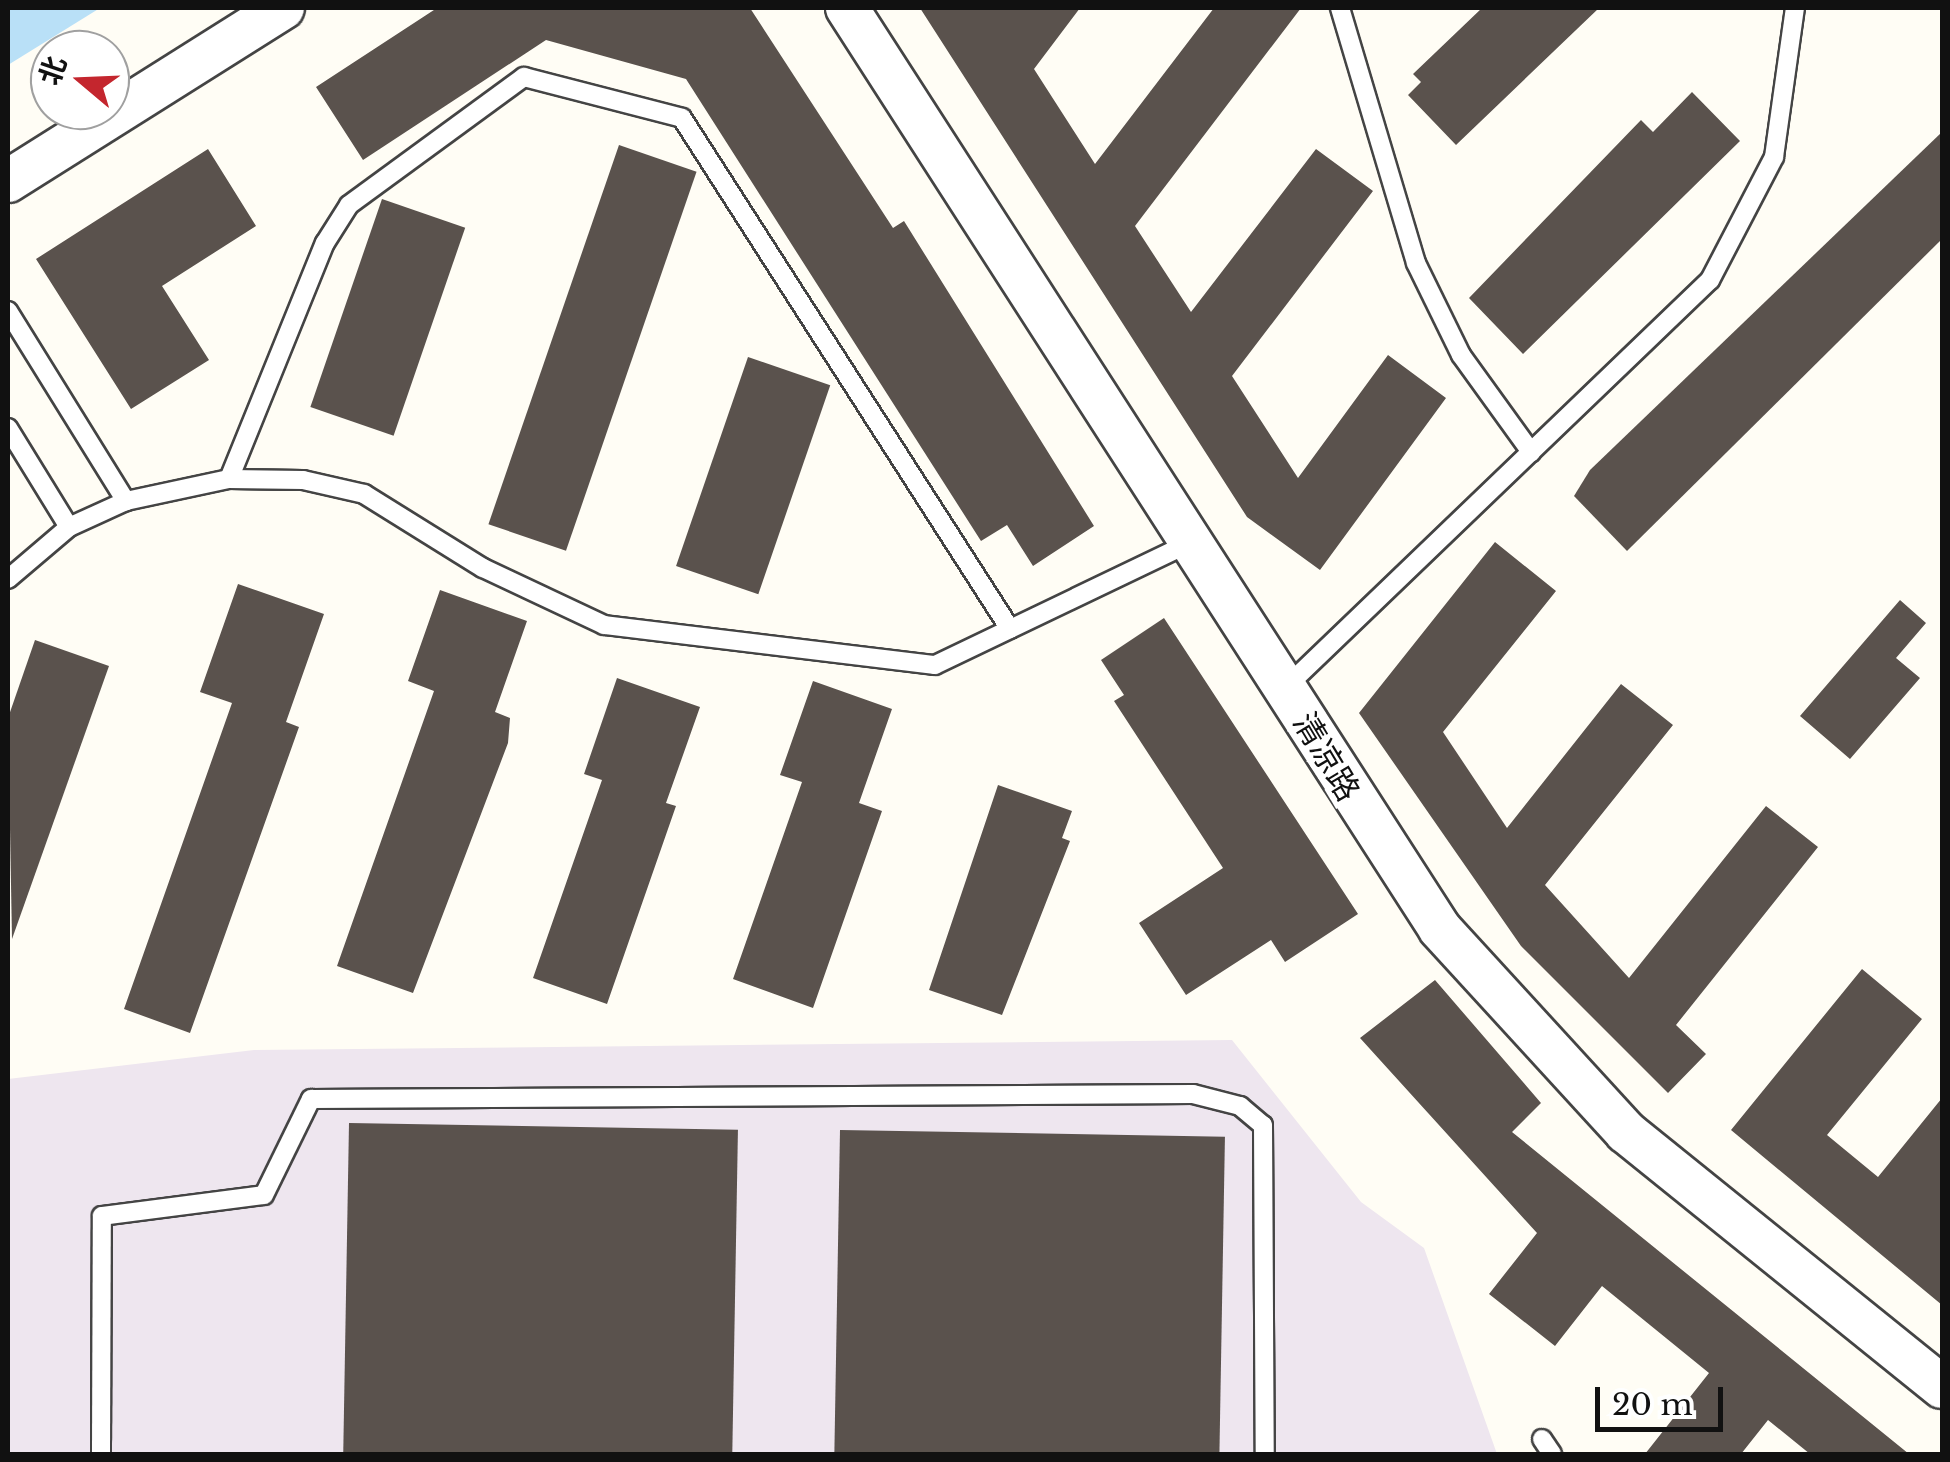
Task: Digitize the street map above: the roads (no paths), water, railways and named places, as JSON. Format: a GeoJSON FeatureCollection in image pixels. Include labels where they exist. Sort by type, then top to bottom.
{"type":"FeatureCollection","features":[{"type":"Feature","properties":{"kind":"street"},"geometry":{"type":"LineString","coordinates":[[8,181],[282,8]]}},
{"type":"Feature","properties":{"kind":"street","name":"清凉路"},"geometry":{"type":"LineString","coordinates":[[847,8],[1410,888],[1569,1075],[1745,1236],[1942,1387]]}},
{"type":"Feature","properties":{"kind":"lane"},"geometry":{"type":"LineString","coordinates":[[1340,8],[1416,263],[1461,355],[1531,452]]}},
{"type":"Feature","properties":{"kind":"lane"},"geometry":{"type":"LineString","coordinates":[[1284,689],[1710,280],[1736,242],[1785,113],[1794,8]]}},
{"type":"Feature","properties":{"kind":"lane"},"geometry":{"type":"LineString","coordinates":[[229,479],[324,243],[350,205],[524,77],[682,118],[1010,629]]}},
{"type":"Feature","properties":{"kind":"lane"},"geometry":{"type":"LineString","coordinates":[[8,310],[126,501]]}},
{"type":"Feature","properties":{"kind":"lane"},"geometry":{"type":"LineString","coordinates":[[8,428],[70,528]]}},
{"type":"Feature","properties":{"kind":"lane"},"geometry":{"type":"LineString","coordinates":[[8,579],[70,528],[126,501],[229,479],[303,480],[364,494],[551,604],[636,632],[936,665],[1190,542]]}},
{"type":"Feature","properties":{"kind":"lane"},"geometry":{"type":"LineString","coordinates":[[101,1454],[102,1216],[264,1195],[310,1100],[1193,1094],[1240,1106],[1264,1124],[1264,1454]]}},
{"type":"Feature","properties":{"kind":"water"},"geometry":{"type":"Polygon","coordinates":[[[8,8],[100,8],[64,30],[30,30],[30,51],[8,65],[8,8]]]}}]}
